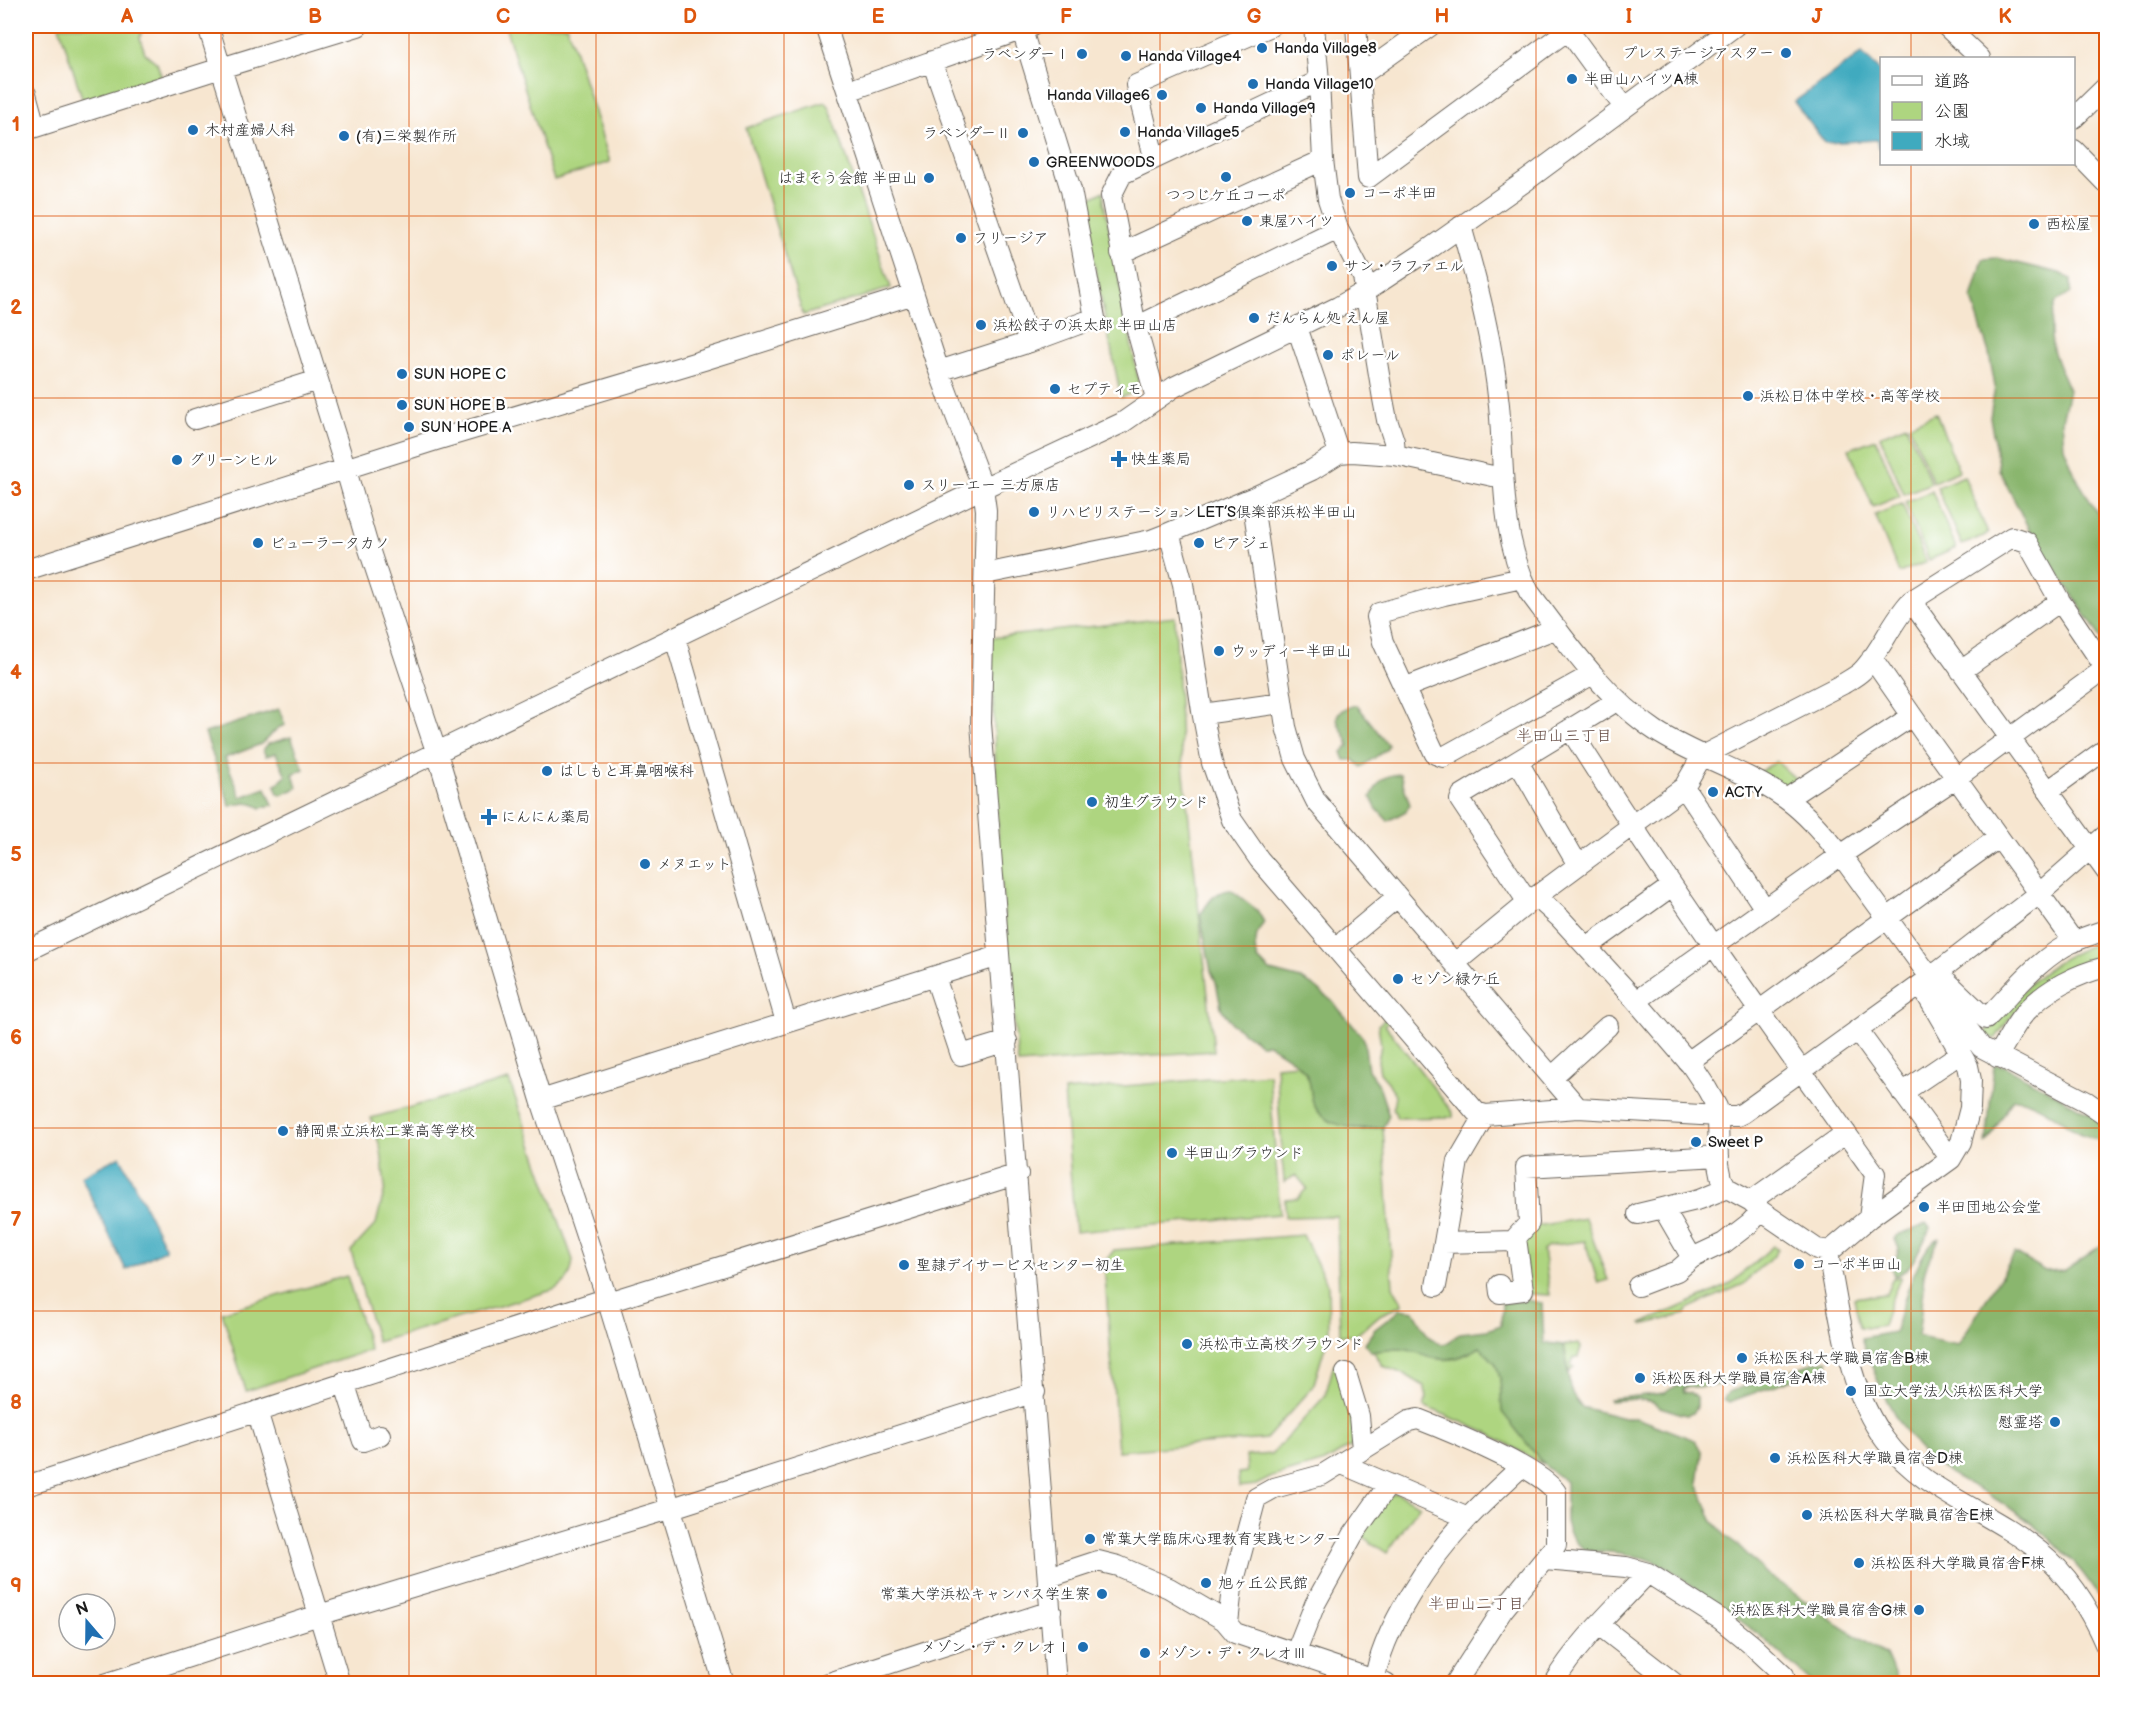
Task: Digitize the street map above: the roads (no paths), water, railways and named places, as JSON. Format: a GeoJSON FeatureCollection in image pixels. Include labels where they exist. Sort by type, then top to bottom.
{"type":"FeatureCollection","features":[{"type":"Feature","properties":{"kind":"street"},"geometry":{"type":"LineString","coordinates":[[208,26],[367,543],[436,752],[542,1100],[608,1302],[669,1509],[724,1683]]}},
{"type":"Feature","properties":{"kind":"street"},"geometry":{"type":"LineString","coordinates":[[26,94],[31,128],[358,26]]}},
{"type":"Feature","properties":{"kind":"street"},"geometry":{"type":"LineString","coordinates":[[826,26],[939,371],[983,488],[986,510],[981,723],[1056,1683]]}},
{"type":"Feature","properties":{"kind":"street"},"geometry":{"type":"LineString","coordinates":[[1154,157],[1136,85],[1271,26]]}},
{"type":"Feature","properties":{"kind":"street"},"geometry":{"type":"LineString","coordinates":[[1314,26],[1323,160],[1328,199],[1338,229],[1363,277],[1383,399],[1394,441],[1395,455]]}},
{"type":"Feature","properties":{"kind":"street"},"geometry":{"type":"LineString","coordinates":[[1356,26],[1368,178],[1569,27],[1624,107]]}},
{"type":"Feature","properties":{"kind":"street"},"geometry":{"type":"LineString","coordinates":[[1360,76],[1430,26]]}},
{"type":"Feature","properties":{"kind":"street"},"geometry":{"type":"LineString","coordinates":[[26,951],[1122,423],[1156,398],[1189,379],[1366,291],[1461,226],[1735,26]]}},
{"type":"Feature","properties":{"kind":"street"},"geometry":{"type":"LineString","coordinates":[[1947,26],[1979,57]]}},
{"type":"Feature","properties":{"kind":"street"},"geometry":{"type":"LineString","coordinates":[[848,91],[1028,28],[1071,190],[1095,318],[1030,342],[939,371]]}},
{"type":"Feature","properties":{"kind":"street"},"geometry":{"type":"LineString","coordinates":[[932,61],[1030,342]]}},
{"type":"Feature","properties":{"kind":"street"},"geometry":{"type":"LineString","coordinates":[[1156,398],[1136,327],[1111,196],[1122,174],[1319,81]]}},
{"type":"Feature","properties":{"kind":"street"},"geometry":{"type":"LineString","coordinates":[[2075,116],[2106,87]]}},
{"type":"Feature","properties":{"kind":"street"},"geometry":{"type":"LineString","coordinates":[[2075,152],[2106,183]]}},
{"type":"Feature","properties":{"kind":"street"},"geometry":{"type":"LineString","coordinates":[[1121,253],[1323,160]]}},
{"type":"Feature","properties":{"kind":"street"},"geometry":{"type":"LineString","coordinates":[[1461,226],[1492,345],[1499,406],[1502,478],[1511,544],[1522,578],[1530,592],[1593,674],[1656,731],[1786,799],[1822,832],[1981,1047],[2087,1102],[2106,1115]]}},
{"type":"Feature","properties":{"kind":"street"},"geometry":{"type":"LineString","coordinates":[[1136,327],[1338,229]]}},
{"type":"Feature","properties":{"kind":"street"},"geometry":{"type":"LineString","coordinates":[[26,570],[436,440],[914,294]]}},
{"type":"Feature","properties":{"kind":"street"},"geometry":{"type":"LineString","coordinates":[[1297,327],[1339,453]]}},
{"type":"Feature","properties":{"kind":"street"},"geometry":{"type":"LineString","coordinates":[[195,418],[318,380]]}},
{"type":"Feature","properties":{"kind":"street"},"geometry":{"type":"LineString","coordinates":[[984,574],[1150,540],[1252,498],[1312,470],[1339,453],[1395,455],[1502,478]]}},
{"type":"Feature","properties":{"kind":"street"},"geometry":{"type":"LineString","coordinates":[[1252,498],[1282,703],[1295,759],[1316,801],[1578,1108]]}},
{"type":"Feature","properties":{"kind":"street"},"geometry":{"type":"LineString","coordinates":[[1169,533],[1183,584],[1212,763],[1232,820],[1259,859],[1476,1112],[1485,1115],[1578,1108],[1737,1116],[1929,978],[2040,892],[2106,835]]}},
{"type":"Feature","properties":{"kind":"street"},"geometry":{"type":"LineString","coordinates":[[1455,963],[1534,898],[1684,787],[1702,756],[1843,684],[1860,672],[1911,601],[2012,537],[2027,542],[2060,601],[2106,669],[1956,778],[1841,855],[1636,1001]]}},
{"type":"Feature","properties":{"kind":"street"},"geometry":{"type":"LineString","coordinates":[[1522,578],[1444,595],[1379,613],[1377,617],[1383,642],[1435,754],[1443,757],[1593,674]]}},
{"type":"Feature","properties":{"kind":"street"},"geometry":{"type":"LineString","coordinates":[[1911,601],[2106,871]]}},
{"type":"Feature","properties":{"kind":"street"},"geometry":{"type":"LineString","coordinates":[[1961,670],[2060,601]]}},
{"type":"Feature","properties":{"kind":"street"},"geometry":{"type":"LineString","coordinates":[[1404,688],[1557,628]]}},
{"type":"Feature","properties":{"kind":"street"},"geometry":{"type":"LineString","coordinates":[[675,638],[786,1022]]}},
{"type":"Feature","properties":{"kind":"street"},"geometry":{"type":"LineString","coordinates":[[1872,658],[2074,942]]}},
{"type":"Feature","properties":{"kind":"street"},"geometry":{"type":"LineString","coordinates":[[1618,699],[1462,795],[1460,800],[1523,896],[1541,901],[1560,918],[1636,1001],[1688,1062],[1707,1089],[1717,1107],[1719,1156],[1722,1179],[1727,1188],[1817,1249],[1830,1251]]}},
{"type":"Feature","properties":{"kind":"street"},"geometry":{"type":"LineString","coordinates":[[1203,714],[1282,703]]}},
{"type":"Feature","properties":{"kind":"street"},"geometry":{"type":"LineString","coordinates":[[1786,799],[1912,716]]}},
{"type":"Feature","properties":{"kind":"street"},"geometry":{"type":"LineString","coordinates":[[1570,729],[1631,826],[1713,947],[1875,1174],[1869,1218]]}},
{"type":"Feature","properties":{"kind":"street"},"geometry":{"type":"LineString","coordinates":[[2048,791],[2106,749]]}},
{"type":"Feature","properties":{"kind":"street"},"geometry":{"type":"LineString","coordinates":[[1518,762],[1578,865]]}},
{"type":"Feature","properties":{"kind":"street"},"geometry":{"type":"LineString","coordinates":[[1684,787],[1765,909]]}},
{"type":"Feature","properties":{"kind":"street"},"geometry":{"type":"LineString","coordinates":[[1688,1062],[1998,838]]}},
{"type":"Feature","properties":{"kind":"street"},"geometry":{"type":"LineString","coordinates":[[1587,947],[1672,886]]}},
{"type":"Feature","properties":{"kind":"street"},"geometry":{"type":"LineString","coordinates":[[1336,948],[1397,897]]}},
{"type":"Feature","properties":{"kind":"street"},"geometry":{"type":"LineString","coordinates":[[1929,978],[1986,1019],[2041,964],[2074,942],[2106,930]]}},
{"type":"Feature","properties":{"kind":"street"},"geometry":{"type":"LineString","coordinates":[[542,1100],[999,956]]}},
{"type":"Feature","properties":{"kind":"street"},"geometry":{"type":"LineString","coordinates":[[1997,1057],[2024,1013],[2042,998],[2067,981],[2106,967]]}},
{"type":"Feature","properties":{"kind":"street"},"geometry":{"type":"LineString","coordinates":[[935,977],[961,1055],[1007,1041]]}},
{"type":"Feature","properties":{"kind":"street"},"geometry":{"type":"LineString","coordinates":[[1929,978],[1968,1066],[1971,1080],[1970,1108],[1961,1142],[1951,1159],[1869,1218],[1830,1251],[1829,1258],[1838,1307],[1859,1393],[1884,1439],[1920,1477],[2010,1531],[2039,1551],[2057,1568],[2096,1623],[2106,1646]]}},
{"type":"Feature","properties":{"kind":"street"},"geometry":{"type":"LineString","coordinates":[[1552,1077],[1608,1026]]}},
{"type":"Feature","properties":{"kind":"street"},"geometry":{"type":"LineString","coordinates":[[1857,1030],[1951,1159]]}},
{"type":"Feature","properties":{"kind":"street"},"geometry":{"type":"LineString","coordinates":[[1902,1093],[1961,1053]]}},
{"type":"Feature","properties":{"kind":"street"},"geometry":{"type":"LineString","coordinates":[[1436,1286],[1458,1161],[1485,1115]]}},
{"type":"Feature","properties":{"kind":"street"},"geometry":{"type":"LineString","coordinates":[[1649,1286],[1677,1271],[1692,1258],[1731,1239],[1756,1206],[1846,1133]]}},
{"type":"Feature","properties":{"kind":"street"},"geometry":{"type":"LineString","coordinates":[[1444,1243],[1513,1241],[1529,1223],[1526,1167],[1719,1156]]}},
{"type":"Feature","properties":{"kind":"street"},"geometry":{"type":"LineString","coordinates":[[26,1486],[600,1301],[608,1302],[1018,1174]]}},
{"type":"Feature","properties":{"kind":"street"},"geometry":{"type":"LineString","coordinates":[[1638,1214],[1700,1199],[1727,1188]]}},
{"type":"Feature","properties":{"kind":"street"},"geometry":{"type":"LineString","coordinates":[[1663,1208],[1692,1258]]}},
{"type":"Feature","properties":{"kind":"street"},"geometry":{"type":"LineString","coordinates":[[1499,1285],[1500,1293],[1522,1290],[1516,1238]]}},
{"type":"Feature","properties":{"kind":"street"},"geometry":{"type":"LineString","coordinates":[[1346,1373],[1359,1416],[1362,1449]]}},
{"type":"Feature","properties":{"kind":"street"},"geometry":{"type":"LineString","coordinates":[[345,1382],[363,1441],[380,1436]]}},
{"type":"Feature","properties":{"kind":"street"},"geometry":{"type":"LineString","coordinates":[[105,1683],[669,1509],[1035,1392]]}},
{"type":"Feature","properties":{"kind":"street"},"geometry":{"type":"LineString","coordinates":[[257,1411],[340,1683]]}},
{"type":"Feature","properties":{"kind":"street"},"geometry":{"type":"LineString","coordinates":[[1228,1623],[1232,1588],[1256,1498],[1274,1488],[1322,1475],[1409,1421],[1418,1419],[1473,1442],[1521,1467],[1552,1486],[1556,1492],[1557,1545],[1502,1611],[1455,1683]]}},
{"type":"Feature","properties":{"kind":"street"},"geometry":{"type":"LineString","coordinates":[[1342,1464],[1468,1518]]}},
{"type":"Feature","properties":{"kind":"street"},"geometry":{"type":"LineString","coordinates":[[1378,1683],[1386,1642],[1410,1597],[1442,1549],[1468,1518],[1521,1467]]}},
{"type":"Feature","properties":{"kind":"street"},"geometry":{"type":"LineString","coordinates":[[1296,1652],[1315,1604],[1353,1535],[1389,1484]]}},
{"type":"Feature","properties":{"kind":"street"},"geometry":{"type":"LineString","coordinates":[[1545,1560],[1626,1567],[1648,1573],[1720,1620],[1752,1646],[1785,1681]]}},
{"type":"Feature","properties":{"kind":"street"},"geometry":{"type":"LineString","coordinates":[[1049,1577],[1101,1561],[1126,1568],[1151,1579],[1228,1623],[1235,1632],[1378,1683]]}},
{"type":"Feature","properties":{"kind":"street"},"geometry":{"type":"LineString","coordinates":[[1554,1683],[1561,1670],[1599,1625],[1648,1573]]}},
{"type":"Feature","properties":{"kind":"street"},"geometry":{"type":"LineString","coordinates":[[826,1683],[1051,1611]]}},
{"type":"Feature","properties":{"kind":"street"},"geometry":{"type":"LineString","coordinates":[[1599,1625],[1675,1683]]}},
{"type":"Feature","properties":{"kind":"street"},"geometry":{"type":"LineString","coordinates":[[1352,1683],[1378,1683]]}},
{"type":"Feature","properties":{"kind":"water"},"geometry":{"type":"Polygon","coordinates":[[[1862,53],[1880,71],[1880,147],[1878,148],[1877,140],[1825,143],[1794,102],[1862,53]]]}},
{"type":"Feature","properties":{"kind":"water"},"geometry":{"type":"Polygon","coordinates":[[[120,1156],[166,1249],[126,1270],[81,1176],[120,1156]]]}},
{"type":"Feature","properties":{"kind":"place","name":"Handa Village8"},"geometry":{"type":"Point","coordinates":[1262,48]}},
{"type":"Feature","properties":{"kind":"place","name":"プレステージアスター"},"geometry":{"type":"Point","coordinates":[1786,53]}},
{"type":"Feature","properties":{"kind":"place","name":"ラベンダーⅠ"},"geometry":{"type":"Point","coordinates":[1082,54]}},
{"type":"Feature","properties":{"kind":"place","name":"Handa Village4"},"geometry":{"type":"Point","coordinates":[1126,56]}},
{"type":"Feature","properties":{"kind":"place","name":"半田山ハイツA棟"},"geometry":{"type":"Point","coordinates":[1572,79]}},
{"type":"Feature","properties":{"kind":"place","name":"Handa Village10"},"geometry":{"type":"Point","coordinates":[1253,84]}},
{"type":"Feature","properties":{"kind":"place","name":"Handa Village6"},"geometry":{"type":"Point","coordinates":[1162,95]}},
{"type":"Feature","properties":{"kind":"place","name":"Handa Village9"},"geometry":{"type":"Point","coordinates":[1201,108]}},
{"type":"Feature","properties":{"kind":"place","name":"木村産婦人科"},"geometry":{"type":"Point","coordinates":[193,130]}},
{"type":"Feature","properties":{"kind":"place","name":"Handa Village5"},"geometry":{"type":"Point","coordinates":[1125,132]}},
{"type":"Feature","properties":{"kind":"place","name":"ラベンダーⅡ"},"geometry":{"type":"Point","coordinates":[1023,133]}},
{"type":"Feature","properties":{"kind":"place","name":"(有)三栄製作所"},"geometry":{"type":"Point","coordinates":[344,136]}},
{"type":"Feature","properties":{"kind":"place","name":"GREENWOODS"},"geometry":{"type":"Point","coordinates":[1034,162]}},
{"type":"Feature","properties":{"kind":"place","name":"つつじケ丘コーポ"},"geometry":{"type":"Point","coordinates":[1226,177]}},
{"type":"Feature","properties":{"kind":"place","name":"はまそう会館 半田山"},"geometry":{"type":"Point","coordinates":[929,178]}},
{"type":"Feature","properties":{"kind":"place","name":"コーポ半田"},"geometry":{"type":"Point","coordinates":[1350,193]}},
{"type":"Feature","properties":{"kind":"place","name":"東屋ハイツ"},"geometry":{"type":"Point","coordinates":[1247,221]}},
{"type":"Feature","properties":{"kind":"place","name":"西松屋"},"geometry":{"type":"Point","coordinates":[2034,224]}},
{"type":"Feature","properties":{"kind":"place","name":"フリージア"},"geometry":{"type":"Point","coordinates":[961,238]}},
{"type":"Feature","properties":{"kind":"place","name":"サン・ラファエル"},"geometry":{"type":"Point","coordinates":[1332,266]}},
{"type":"Feature","properties":{"kind":"place","name":"だんらん処 えん屋"},"geometry":{"type":"Point","coordinates":[1254,318]}},
{"type":"Feature","properties":{"kind":"place","name":"浜松餃子の浜太郎 半田山店"},"geometry":{"type":"Point","coordinates":[981,325]}},
{"type":"Feature","properties":{"kind":"place","name":"ポレール"},"geometry":{"type":"Point","coordinates":[1328,355]}},
{"type":"Feature","properties":{"kind":"place","name":"SUN HOPE C"},"geometry":{"type":"Point","coordinates":[402,374]}},
{"type":"Feature","properties":{"kind":"place","name":"セプティモ"},"geometry":{"type":"Point","coordinates":[1055,389]}},
{"type":"Feature","properties":{"kind":"place","name":"浜松日体中学校・高等学校"},"geometry":{"type":"Point","coordinates":[1748,396]}},
{"type":"Feature","properties":{"kind":"place","name":"SUN HOPE B"},"geometry":{"type":"Point","coordinates":[402,405]}},
{"type":"Feature","properties":{"kind":"place","name":"SUN HOPE A"},"geometry":{"type":"Point","coordinates":[409,427]}},
{"type":"Feature","properties":{"kind":"place","name":"快生薬局"},"geometry":{"type":"Point","coordinates":[1119,459]}},
{"type":"Feature","properties":{"kind":"place","name":"グリーンヒル"},"geometry":{"type":"Point","coordinates":[177,460]}},
{"type":"Feature","properties":{"kind":"place","name":"スリーエー 三方原店"},"geometry":{"type":"Point","coordinates":[909,485]}},
{"type":"Feature","properties":{"kind":"place","name":"リハビリステーションLET’S倶楽部浜松半田山"},"geometry":{"type":"Point","coordinates":[1034,512]}},
{"type":"Feature","properties":{"kind":"place","name":"ビューラータカノ"},"geometry":{"type":"Point","coordinates":[258,543]}},
{"type":"Feature","properties":{"kind":"place","name":"ピアジェ"},"geometry":{"type":"Point","coordinates":[1199,543]}},
{"type":"Feature","properties":{"kind":"place","name":"ウッディー半田山"},"geometry":{"type":"Point","coordinates":[1219,651]}},
{"type":"Feature","properties":{"kind":"place","name":"はしもと耳鼻咽喉科"},"geometry":{"type":"Point","coordinates":[547,771]}},
{"type":"Feature","properties":{"kind":"place","name":"ACTY"},"geometry":{"type":"Point","coordinates":[1713,792]}},
{"type":"Feature","properties":{"kind":"place","name":"初生グラウンド"},"geometry":{"type":"Point","coordinates":[1092,802]}},
{"type":"Feature","properties":{"kind":"place","name":"にんにん薬局"},"geometry":{"type":"Point","coordinates":[489,817]}},
{"type":"Feature","properties":{"kind":"place","name":"メヌエット"},"geometry":{"type":"Point","coordinates":[645,864]}},
{"type":"Feature","properties":{"kind":"place","name":"セゾン緑ケ丘"},"geometry":{"type":"Point","coordinates":[1398,979]}},
{"type":"Feature","properties":{"kind":"place","name":"静岡県立浜松工業高等学校"},"geometry":{"type":"Point","coordinates":[283,1131]}},
{"type":"Feature","properties":{"kind":"place","name":"Sweet P"},"geometry":{"type":"Point","coordinates":[1696,1142]}},
{"type":"Feature","properties":{"kind":"place","name":"半田山グラウンド"},"geometry":{"type":"Point","coordinates":[1172,1153]}},
{"type":"Feature","properties":{"kind":"place","name":"半田団地公会堂"},"geometry":{"type":"Point","coordinates":[1924,1207]}},
{"type":"Feature","properties":{"kind":"place","name":"コーポ半田山"},"geometry":{"type":"Point","coordinates":[1799,1264]}},
{"type":"Feature","properties":{"kind":"place","name":"聖隷デイサービスセンター初生"},"geometry":{"type":"Point","coordinates":[904,1265]}},
{"type":"Feature","properties":{"kind":"place","name":"浜松市立高校グラウンド"},"geometry":{"type":"Point","coordinates":[1187,1344]}},
{"type":"Feature","properties":{"kind":"place","name":"浜松医科大学職員宿舎B棟"},"geometry":{"type":"Point","coordinates":[1742,1358]}},
{"type":"Feature","properties":{"kind":"place","name":"浜松医科大学職員宿舎A棟"},"geometry":{"type":"Point","coordinates":[1640,1378]}},
{"type":"Feature","properties":{"kind":"place","name":"国立大学法人浜松医科大学"},"geometry":{"type":"Point","coordinates":[1851,1391]}},
{"type":"Feature","properties":{"kind":"place","name":"慰霊塔"},"geometry":{"type":"Point","coordinates":[2055,1422]}},
{"type":"Feature","properties":{"kind":"place","name":"浜松医科大学職員宿舎D棟"},"geometry":{"type":"Point","coordinates":[1775,1458]}},
{"type":"Feature","properties":{"kind":"place","name":"浜松医科大学職員宿舎E棟"},"geometry":{"type":"Point","coordinates":[1807,1515]}},
{"type":"Feature","properties":{"kind":"place","name":"常葉大学臨床心理教育実践センター"},"geometry":{"type":"Point","coordinates":[1090,1539]}},
{"type":"Feature","properties":{"kind":"place","name":"浜松医科大学職員宿舎F棟"},"geometry":{"type":"Point","coordinates":[1859,1563]}},
{"type":"Feature","properties":{"kind":"place","name":"旭ヶ丘公民館"},"geometry":{"type":"Point","coordinates":[1206,1583]}},
{"type":"Feature","properties":{"kind":"place","name":"常葉大学浜松キャンパス学生寮"},"geometry":{"type":"Point","coordinates":[1102,1594]}},
{"type":"Feature","properties":{"kind":"place","name":"浜松医科大学職員宿舎G棟"},"geometry":{"type":"Point","coordinates":[1919,1610]}},
{"type":"Feature","properties":{"kind":"place","name":"メゾン・デ・クレオⅠ"},"geometry":{"type":"Point","coordinates":[1083,1647]}},
{"type":"Feature","properties":{"kind":"place","name":"メゾン・デ・クレオⅢ"},"geometry":{"type":"Point","coordinates":[1145,1653]}},
{"type":"Feature","properties":{"kind":"district","name":"半田山三丁目"},"geometry":{"type":"Point","coordinates":[1564,736]}},
{"type":"Feature","properties":{"kind":"district","name":"半田山二丁目"},"geometry":{"type":"Point","coordinates":[1476,1604]}}]}
